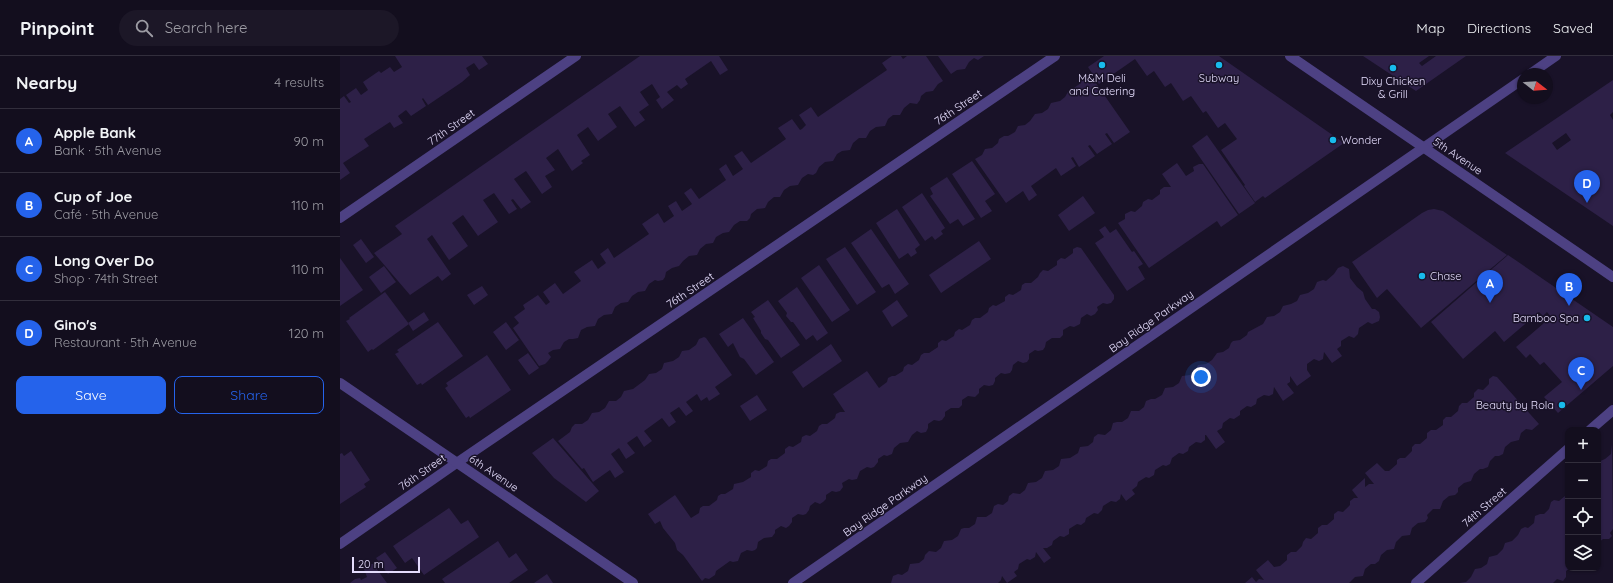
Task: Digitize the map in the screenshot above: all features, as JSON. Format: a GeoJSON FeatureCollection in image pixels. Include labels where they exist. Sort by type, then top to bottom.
{"type":"FeatureCollection","features":[{"type":"Feature","properties":{"kind":"street","name":"77th Street"},"geometry":{"type":"LineString","coordinates":[[340,218],[576,56]]}},
{"type":"Feature","properties":{"kind":"street","name":"76th Street"},"geometry":{"type":"LineString","coordinates":[[340,544],[458,462],[1055,56]]}},
{"type":"Feature","properties":{"kind":"street","name":"5th Avenue"},"geometry":{"type":"LineString","coordinates":[[1290,56],[1613,276]]}},
{"type":"Feature","properties":{"kind":"street"},"geometry":{"type":"LineString","coordinates":[[1539,68],[1556,56]]}},
{"type":"Feature","properties":{"kind":"street","name":"Bay Ridge Parkway"},"geometry":{"type":"LineString","coordinates":[[793,583],[1517,83]]}},
{"type":"Feature","properties":{"kind":"street","name":"6th Avenue"},"geometry":{"type":"LineString","coordinates":[[340,383],[634,583]]}},
{"type":"Feature","properties":{"kind":"street"},"geometry":{"type":"LineString","coordinates":[[1593,427],[1613,410]]}},
{"type":"Feature","properties":{"kind":"street","name":"74th Street"},"geometry":{"type":"LineString","coordinates":[[1416,583],[1565,452]]}},
{"type":"Feature","properties":{"kind":"building"},"geometry":{"type":"Polygon","coordinates":[[[395,56],[482,56],[488,64],[479,70],[474,63],[466,68],[470,75],[462,82],[428,105],[423,98],[422,99],[426,106],[411,116],[406,110],[398,116],[403,123],[394,128],[390,122],[364,139],[369,146],[343,163],[350,173],[340,180],[340,99],[344,96],[349,103],[351,102],[346,95],[356,88],[361,95],[368,90],[363,82],[379,71],[381,73],[390,67],[394,72],[402,67],[395,56]]]}},
{"type":"Feature","properties":{"kind":"building"},"geometry":{"type":"Polygon","coordinates":[[[640,56],[719,56],[728,70],[720,75],[711,61],[685,79],[688,84],[681,89],[677,85],[667,92],[674,100],[662,109],[656,100],[660,97],[652,84],[640,92],[649,105],[639,112],[645,120],[635,127],[620,106],[608,114],[617,127],[598,141],[588,127],[577,135],[590,155],[581,161],[583,163],[572,171],[558,149],[546,158],[555,170],[545,176],[552,187],[542,194],[526,171],[514,179],[531,202],[521,209],[513,199],[511,200],[517,209],[509,214],[494,193],[483,200],[498,222],[478,236],[463,215],[452,223],[468,246],[449,260],[432,235],[427,239],[451,274],[442,281],[438,276],[410,295],[374,253],[402,234],[395,226],[640,56]]]}},
{"type":"Feature","properties":{"kind":"building"},"geometry":{"type":"Polygon","coordinates":[[[892,56],[901,56],[903,59],[907,56],[926,56],[943,81],[938,84],[933,91],[926,92],[921,96],[917,104],[910,103],[904,108],[900,115],[893,115],[888,119],[885,126],[876,127],[870,131],[866,138],[859,138],[853,143],[850,150],[842,151],[837,154],[833,161],[825,162],[819,167],[816,173],[813,175],[808,174],[802,178],[798,185],[790,186],[784,190],[780,197],[774,197],[768,202],[765,208],[757,209],[751,214],[747,221],[740,221],[734,225],[729,232],[723,233],[716,237],[713,243],[706,244],[700,249],[697,255],[689,256],[679,266],[666,272],[663,280],[655,280],[649,284],[645,291],[638,292],[632,296],[628,302],[621,303],[615,307],[612,314],[604,315],[598,319],[595,326],[587,327],[581,330],[578,338],[569,339],[564,342],[560,349],[553,350],[548,353],[551,357],[545,364],[539,366],[513,328],[519,323],[514,317],[525,309],[523,305],[538,295],[546,305],[550,302],[543,292],[555,283],[563,294],[581,281],[574,272],[592,260],[598,269],[606,263],[600,254],[608,248],[614,258],[649,234],[642,224],[658,213],[664,223],[674,216],[668,206],[676,201],[682,211],[692,204],[684,193],[691,188],[699,199],[726,180],[719,169],[726,164],[733,176],[743,169],[734,156],[742,151],[751,163],[786,139],[778,128],[792,119],[800,130],[802,129],[806,125],[799,115],[811,107],[818,117],[887,70],[882,63],[892,56]]]}},
{"type":"Feature","properties":{"kind":"building"},"geometry":{"type":"Polygon","coordinates":[[[938,56],[984,56],[978,60],[974,58],[969,62],[965,69],[957,70],[951,74],[938,56]]]}},
{"type":"Feature","properties":{"kind":"building"},"geometry":{"type":"Polygon","coordinates":[[[1104,56],[1219,56],[1344,143],[1265,198],[1263,196],[1255,202],[1221,150],[1237,139],[1225,123],[1218,128],[1206,111],[1203,113],[1191,96],[1183,101],[1171,83],[1165,87],[1154,71],[1147,76],[1135,59],[1099,84],[1088,67],[1104,56]]]}},
{"type":"Feature","properties":{"kind":"building"},"geometry":{"type":"Polygon","coordinates":[[[1363,56],[1429,56],[1419,63],[1422,66],[1436,56],[1466,56],[1416,91],[1363,56]]]}},
{"type":"Feature","properties":{"kind":"building"},"geometry":{"type":"Polygon","coordinates":[[[1087,75],[1091,76],[1130,132],[1114,143],[1107,133],[1105,134],[1112,144],[1097,154],[1090,145],[1088,146],[1095,156],[1079,167],[1073,157],[1071,158],[1076,166],[1061,176],[1056,168],[1031,186],[1037,195],[1029,201],[1023,191],[1006,203],[975,159],[982,155],[985,149],[992,148],[998,143],[999,139],[1015,132],[1018,126],[1025,125],[1035,114],[1042,113],[1048,109],[1051,103],[1060,101],[1068,92],[1081,83],[1082,78],[1087,75]]]}},
{"type":"Feature","properties":{"kind":"building"},"geometry":{"type":"Polygon","coordinates":[[[1613,80],[1613,112],[1610,115],[1613,120],[1613,226],[1505,153],[1613,80]],[[1566,133],[1552,143],[1557,150],[1571,140],[1566,133]]]}},
{"type":"Feature","properties":{"kind":"building"},"geometry":{"type":"Polygon","coordinates":[[[1207,135],[1255,203],[1239,214],[1192,146],[1207,135]]]}},
{"type":"Feature","properties":{"kind":"building"},"geometry":{"type":"Polygon","coordinates":[[[972,161],[995,194],[985,201],[992,211],[981,218],[952,174],[972,161]]]}},
{"type":"Feature","properties":{"kind":"building"},"geometry":{"type":"Polygon","coordinates":[[[1177,163],[1186,176],[1194,171],[1193,167],[1203,164],[1238,215],[1221,227],[1217,221],[1149,268],[1118,223],[1125,219],[1125,214],[1131,211],[1135,212],[1142,206],[1143,202],[1148,199],[1152,200],[1160,194],[1160,190],[1164,187],[1171,187],[1162,174],[1177,163]]]}},
{"type":"Feature","properties":{"kind":"building"},"geometry":{"type":"Polygon","coordinates":[[[947,177],[975,219],[963,226],[958,219],[950,224],[930,196],[933,194],[930,188],[947,177]]]}},
{"type":"Feature","properties":{"kind":"building"},"geometry":{"type":"Polygon","coordinates":[[[922,193],[945,228],[941,231],[943,234],[935,240],[932,236],[925,241],[902,207],[922,193]]]}},
{"type":"Feature","properties":{"kind":"building"},"geometry":{"type":"Polygon","coordinates":[[[1083,196],[1095,213],[1069,231],[1058,215],[1083,196]]]}},
{"type":"Feature","properties":{"kind":"building"},"geometry":{"type":"Polygon","coordinates":[[[897,209],[920,245],[915,249],[917,253],[911,257],[908,253],[899,259],[876,223],[897,209]]]}},
{"type":"Feature","properties":{"kind":"building","name":"Chase"},"geometry":{"type":"Polygon","coordinates":[[[1434,209],[1443,211],[1507,255],[1421,328],[1387,289],[1377,298],[1352,262],[1422,213],[1434,209]]]}},
{"type":"Feature","properties":{"kind":"building"},"geometry":{"type":"Polygon","coordinates":[[[1105,226],[1110,233],[1116,229],[1132,252],[1134,251],[1143,264],[1138,267],[1145,279],[1127,291],[1095,243],[1104,237],[1099,230],[1105,226]]]}},
{"type":"Feature","properties":{"kind":"building"},"geometry":{"type":"Polygon","coordinates":[[[871,229],[909,284],[895,294],[889,284],[882,288],[851,243],[871,229]]]}},
{"type":"Feature","properties":{"kind":"building"},"geometry":{"type":"Polygon","coordinates":[[[361,239],[374,257],[366,263],[353,245],[361,239]]]}},
{"type":"Feature","properties":{"kind":"building"},"geometry":{"type":"Polygon","coordinates":[[[979,241],[991,259],[941,293],[929,275],[979,241]]]}},
{"type":"Feature","properties":{"kind":"building"},"geometry":{"type":"Polygon","coordinates":[[[845,247],[876,292],[857,305],[826,259],[845,247]]]}},
{"type":"Feature","properties":{"kind":"building"},"geometry":{"type":"Polygon","coordinates":[[[1077,247],[1081,248],[1114,295],[1114,299],[1111,303],[1103,303],[1097,307],[1098,310],[1095,314],[1091,316],[1087,314],[1081,318],[1080,324],[1074,327],[1070,326],[1063,330],[1063,335],[1060,338],[1052,338],[1046,342],[1043,350],[1035,350],[1029,354],[1029,359],[1027,362],[1023,363],[1018,361],[1013,365],[1010,373],[1001,373],[995,378],[993,385],[984,385],[979,389],[979,393],[975,397],[968,396],[962,400],[962,405],[959,408],[951,408],[945,412],[945,416],[942,420],[934,420],[928,424],[926,432],[921,433],[917,431],[912,435],[908,442],[900,443],[894,448],[892,454],[887,456],[884,455],[878,459],[878,462],[874,467],[867,467],[860,471],[857,479],[849,479],[842,483],[843,487],[840,491],[832,491],[826,495],[826,499],[823,502],[820,504],[815,502],[810,506],[806,514],[798,514],[792,518],[792,522],[789,526],[786,528],[781,526],[775,530],[772,537],[764,538],[758,542],[755,550],[747,550],[741,553],[738,561],[730,561],[716,571],[715,575],[709,579],[705,578],[702,581],[683,555],[677,550],[675,543],[663,528],[660,521],[655,524],[648,514],[675,495],[691,518],[699,513],[700,508],[703,506],[709,506],[717,500],[718,496],[733,489],[734,484],[743,482],[751,477],[751,473],[755,470],[759,471],[767,466],[768,461],[771,459],[777,459],[785,453],[785,449],[789,446],[793,447],[801,442],[802,437],[806,435],[810,436],[817,431],[819,426],[822,424],[827,424],[835,418],[836,414],[845,412],[833,394],[867,371],[879,388],[887,382],[888,378],[903,371],[904,367],[908,364],[912,365],[919,360],[921,355],[924,353],[929,353],[938,347],[938,343],[942,340],[946,341],[954,336],[955,332],[959,329],[962,330],[970,325],[972,320],[975,318],[980,318],[988,312],[989,308],[993,305],[996,306],[1005,301],[1005,297],[1009,294],[1013,295],[1021,290],[1022,285],[1025,283],[1031,283],[1043,270],[1048,271],[1057,265],[1057,261],[1061,258],[1065,259],[1073,253],[1073,249],[1077,247]]]}},
{"type":"Feature","properties":{"kind":"building"},"geometry":{"type":"Polygon","coordinates":[[[1508,255],[1613,327],[1613,366],[1558,413],[1544,397],[1562,382],[1544,362],[1540,365],[1530,354],[1526,358],[1516,347],[1551,317],[1547,312],[1543,316],[1539,312],[1504,342],[1495,331],[1463,359],[1431,322],[1508,255]]]}},
{"type":"Feature","properties":{"kind":"building"},"geometry":{"type":"Polygon","coordinates":[[[340,258],[363,290],[340,306],[340,258]]]}},
{"type":"Feature","properties":{"kind":"building"},"geometry":{"type":"Polygon","coordinates":[[[819,265],[850,310],[832,322],[801,278],[819,265]]]}},
{"type":"Feature","properties":{"kind":"building"},"geometry":{"type":"Polygon","coordinates":[[[384,266],[396,282],[381,293],[369,277],[384,266]]]}},
{"type":"Feature","properties":{"kind":"building"},"geometry":{"type":"Polygon","coordinates":[[[1343,266],[1349,269],[1350,278],[1363,292],[1365,299],[1372,309],[1379,312],[1379,321],[1372,324],[1368,322],[1359,328],[1358,334],[1354,338],[1349,336],[1341,341],[1341,346],[1337,349],[1342,356],[1332,363],[1324,352],[1323,359],[1319,361],[1314,359],[1307,364],[1307,370],[1311,376],[1297,386],[1290,376],[1290,382],[1287,384],[1294,393],[1283,401],[1274,387],[1273,394],[1269,396],[1264,395],[1257,399],[1256,404],[1251,407],[1247,406],[1240,411],[1240,415],[1234,419],[1230,418],[1223,423],[1222,428],[1217,431],[1225,442],[1216,449],[1205,435],[1205,440],[1201,443],[1196,442],[1189,447],[1188,451],[1183,454],[1179,453],[1172,458],[1170,464],[1166,466],[1163,465],[1155,470],[1154,475],[1149,478],[1146,477],[1138,482],[1137,486],[1132,490],[1135,494],[1126,501],[1121,494],[1120,499],[1116,502],[1111,501],[1103,506],[1102,510],[1098,514],[1094,513],[1086,518],[1085,522],[1081,525],[1077,524],[1069,529],[1069,534],[1064,537],[1060,536],[1053,541],[1052,545],[1047,548],[1043,548],[1051,558],[1044,563],[1036,552],[1035,557],[1030,560],[1027,559],[1019,564],[1018,569],[1014,572],[1017,576],[1007,583],[1002,576],[998,583],[891,583],[893,576],[898,574],[902,575],[908,571],[910,564],[919,563],[924,559],[925,555],[929,551],[936,552],[941,548],[944,541],[952,540],[958,536],[961,529],[969,528],[975,524],[977,517],[986,517],[992,513],[994,506],[998,504],[1003,505],[1008,501],[1009,496],[1013,493],[1020,494],[1025,490],[1028,483],[1036,482],[1042,478],[1045,471],[1053,470],[1059,466],[1061,459],[1070,458],[1078,453],[1080,447],[1088,446],[1093,442],[1094,437],[1098,434],[1105,435],[1111,430],[1113,423],[1122,422],[1128,418],[1131,411],[1139,411],[1144,407],[1146,401],[1155,399],[1162,395],[1165,388],[1173,387],[1179,383],[1182,376],[1190,375],[1195,372],[1198,365],[1206,364],[1212,360],[1217,353],[1223,352],[1229,348],[1233,341],[1240,340],[1247,335],[1248,332],[1263,324],[1267,317],[1274,316],[1280,312],[1283,306],[1297,301],[1300,295],[1308,293],[1314,289],[1317,282],[1323,280],[1326,281],[1338,268],[1343,266]]]}},
{"type":"Feature","properties":{"kind":"building"},"geometry":{"type":"Polygon","coordinates":[[[482,286],[488,295],[474,305],[467,295],[482,286]]]}},
{"type":"Feature","properties":{"kind":"building"},"geometry":{"type":"Polygon","coordinates":[[[797,287],[828,333],[817,341],[813,335],[806,340],[793,322],[791,322],[786,316],[787,313],[778,301],[797,287]]]}},
{"type":"Feature","properties":{"kind":"building"},"geometry":{"type":"Polygon","coordinates":[[[385,292],[409,324],[368,352],[346,321],[385,292]]]}},
{"type":"Feature","properties":{"kind":"building"},"geometry":{"type":"Polygon","coordinates":[[[768,300],[800,345],[781,358],[761,333],[753,318],[755,317],[751,312],[768,300]]]}},
{"type":"Feature","properties":{"kind":"building"},"geometry":{"type":"Polygon","coordinates":[[[897,300],[908,316],[892,327],[882,311],[897,300]]]}},
{"type":"Feature","properties":{"kind":"building"},"geometry":{"type":"Polygon","coordinates":[[[424,312],[429,320],[413,331],[408,323],[424,312]]]}},
{"type":"Feature","properties":{"kind":"building"},"geometry":{"type":"Polygon","coordinates":[[[743,318],[774,362],[756,375],[744,359],[740,357],[733,343],[728,347],[719,334],[743,318]]]}},
{"type":"Feature","properties":{"kind":"building"},"geometry":{"type":"Polygon","coordinates":[[[438,322],[463,356],[422,385],[421,383],[417,385],[395,354],[399,352],[397,350],[438,322]]]}},
{"type":"Feature","properties":{"kind":"building"},"geometry":{"type":"Polygon","coordinates":[[[506,322],[519,340],[506,350],[493,332],[506,322]]]}},
{"type":"Feature","properties":{"kind":"building"},"geometry":{"type":"Polygon","coordinates":[[[704,337],[732,375],[715,387],[720,394],[709,401],[707,397],[701,401],[697,394],[686,402],[693,411],[686,416],[679,407],[670,413],[676,422],[669,427],[662,418],[644,431],[652,441],[644,447],[637,436],[627,443],[635,453],[626,459],[619,448],[611,454],[624,472],[615,478],[610,470],[593,482],[584,468],[582,469],[558,441],[570,432],[575,424],[582,424],[588,420],[592,413],[599,412],[605,408],[609,401],[616,401],[621,397],[624,391],[633,389],[645,380],[649,374],[656,373],[662,369],[664,363],[673,361],[679,357],[682,351],[689,350],[696,345],[699,339],[704,337]]]}},
{"type":"Feature","properties":{"kind":"building"},"geometry":{"type":"Polygon","coordinates":[[[831,344],[842,361],[803,388],[792,372],[831,344]]]}},
{"type":"Feature","properties":{"kind":"building"},"geometry":{"type":"Polygon","coordinates":[[[528,353],[539,368],[529,375],[518,360],[528,353]]]}},
{"type":"Feature","properties":{"kind":"building"},"geometry":{"type":"Polygon","coordinates":[[[487,355],[511,390],[470,418],[469,416],[466,418],[445,388],[448,386],[446,383],[487,355]]]}},
{"type":"Feature","properties":{"kind":"building"},"geometry":{"type":"Polygon","coordinates":[[[1493,376],[1497,377],[1539,424],[1532,430],[1526,429],[1521,433],[1519,440],[1511,442],[1505,447],[1503,454],[1495,456],[1490,461],[1488,467],[1480,469],[1474,474],[1471,481],[1464,483],[1458,488],[1458,492],[1455,495],[1449,496],[1443,501],[1440,509],[1433,509],[1427,515],[1428,518],[1425,522],[1418,523],[1412,528],[1410,535],[1402,536],[1396,542],[1394,549],[1387,550],[1381,555],[1379,561],[1375,564],[1371,564],[1365,569],[1363,576],[1355,577],[1349,583],[1245,583],[1252,577],[1256,582],[1259,579],[1264,580],[1256,570],[1268,560],[1274,567],[1280,566],[1287,560],[1287,555],[1291,552],[1296,552],[1302,546],[1306,538],[1311,539],[1318,533],[1318,528],[1322,525],[1327,525],[1334,519],[1334,514],[1338,511],[1343,512],[1350,505],[1350,501],[1354,498],[1358,498],[1352,490],[1365,478],[1365,487],[1369,484],[1374,484],[1365,473],[1377,463],[1385,471],[1389,471],[1397,464],[1397,460],[1400,458],[1405,458],[1412,451],[1412,447],[1415,444],[1420,444],[1427,438],[1427,433],[1431,430],[1436,430],[1443,425],[1443,420],[1446,417],[1451,417],[1458,411],[1459,406],[1462,403],[1467,403],[1474,397],[1474,393],[1478,389],[1483,390],[1489,384],[1489,379],[1493,376]]]}},
{"type":"Feature","properties":{"kind":"building"},"geometry":{"type":"Polygon","coordinates":[[[757,395],[767,410],[750,421],[740,406],[757,395]]]}},
{"type":"Feature","properties":{"kind":"building"},"geometry":{"type":"Polygon","coordinates":[[[553,438],[599,491],[586,502],[554,478],[532,453],[553,438]]]}},
{"type":"Feature","properties":{"kind":"building"},"geometry":{"type":"Polygon","coordinates":[[[1612,444],[1613,529],[1610,533],[1612,536],[1609,539],[1601,541],[1601,461],[1611,454],[1612,444]]]}},
{"type":"Feature","properties":{"kind":"building"},"geometry":{"type":"Polygon","coordinates":[[[351,451],[370,480],[364,484],[366,487],[340,504],[340,454],[342,453],[344,456],[351,451]]]}},
{"type":"Feature","properties":{"kind":"building"},"geometry":{"type":"Polygon","coordinates":[[[1565,496],[1566,577],[1563,581],[1557,579],[1553,583],[1459,583],[1466,582],[1471,577],[1475,569],[1481,568],[1487,564],[1489,557],[1497,555],[1503,549],[1505,543],[1512,541],[1521,529],[1525,527],[1528,528],[1534,523],[1535,516],[1544,514],[1549,509],[1551,502],[1554,500],[1559,501],[1565,496]]]}},
{"type":"Feature","properties":{"kind":"building"},"geometry":{"type":"Polygon","coordinates":[[[449,508],[461,524],[468,520],[479,537],[424,575],[412,558],[405,563],[393,546],[449,508]]]}},
{"type":"Feature","properties":{"kind":"building"},"geometry":{"type":"Polygon","coordinates":[[[498,541],[509,558],[516,553],[528,570],[509,583],[445,583],[442,579],[498,541]]]}},
{"type":"Feature","properties":{"kind":"building"},"geometry":{"type":"Polygon","coordinates":[[[385,552],[397,568],[388,574],[376,558],[385,552]]]}},
{"type":"Feature","properties":{"kind":"building"},"geometry":{"type":"Polygon","coordinates":[[[370,564],[373,564],[387,583],[350,583],[355,579],[360,578],[361,580],[367,577],[364,569],[370,564]]]}},
{"type":"Feature","properties":{"kind":"building"},"geometry":{"type":"Polygon","coordinates":[[[547,574],[553,583],[534,583],[547,574]]]}},
{"type":"Feature","properties":{"kind":"place","name":"M&M Deli and Catering"},"geometry":{"type":"Point","coordinates":[1102,65]}},
{"type":"Feature","properties":{"kind":"place","name":"Subway"},"geometry":{"type":"Point","coordinates":[1219,65]}},
{"type":"Feature","properties":{"kind":"place","name":"Dixy Chicken & Grill"},"geometry":{"type":"Point","coordinates":[1393,68]}},
{"type":"Feature","properties":{"kind":"place","name":"Wonder"},"geometry":{"type":"Point","coordinates":[1333,140]}},
{"type":"Feature","properties":{"kind":"place","name":"Gino's"},"geometry":{"type":"Point","coordinates":[1587,203]}},
{"type":"Feature","properties":{"kind":"place","name":"Chase"},"geometry":{"type":"Point","coordinates":[1422,276]}},
{"type":"Feature","properties":{"kind":"place","name":"Apple Bank"},"geometry":{"type":"Point","coordinates":[1490,303]}},
{"type":"Feature","properties":{"kind":"place","name":"Cup of Joe"},"geometry":{"type":"Point","coordinates":[1569,306]}},
{"type":"Feature","properties":{"kind":"place","name":"Bamboo Spa"},"geometry":{"type":"Point","coordinates":[1587,318]}},
{"type":"Feature","properties":{"kind":"place","name":"Long Over Do"},"geometry":{"type":"Point","coordinates":[1581,390]}},
{"type":"Feature","properties":{"kind":"place","name":"Beauty by Rola"},"geometry":{"type":"Point","coordinates":[1562,405]}}]}
